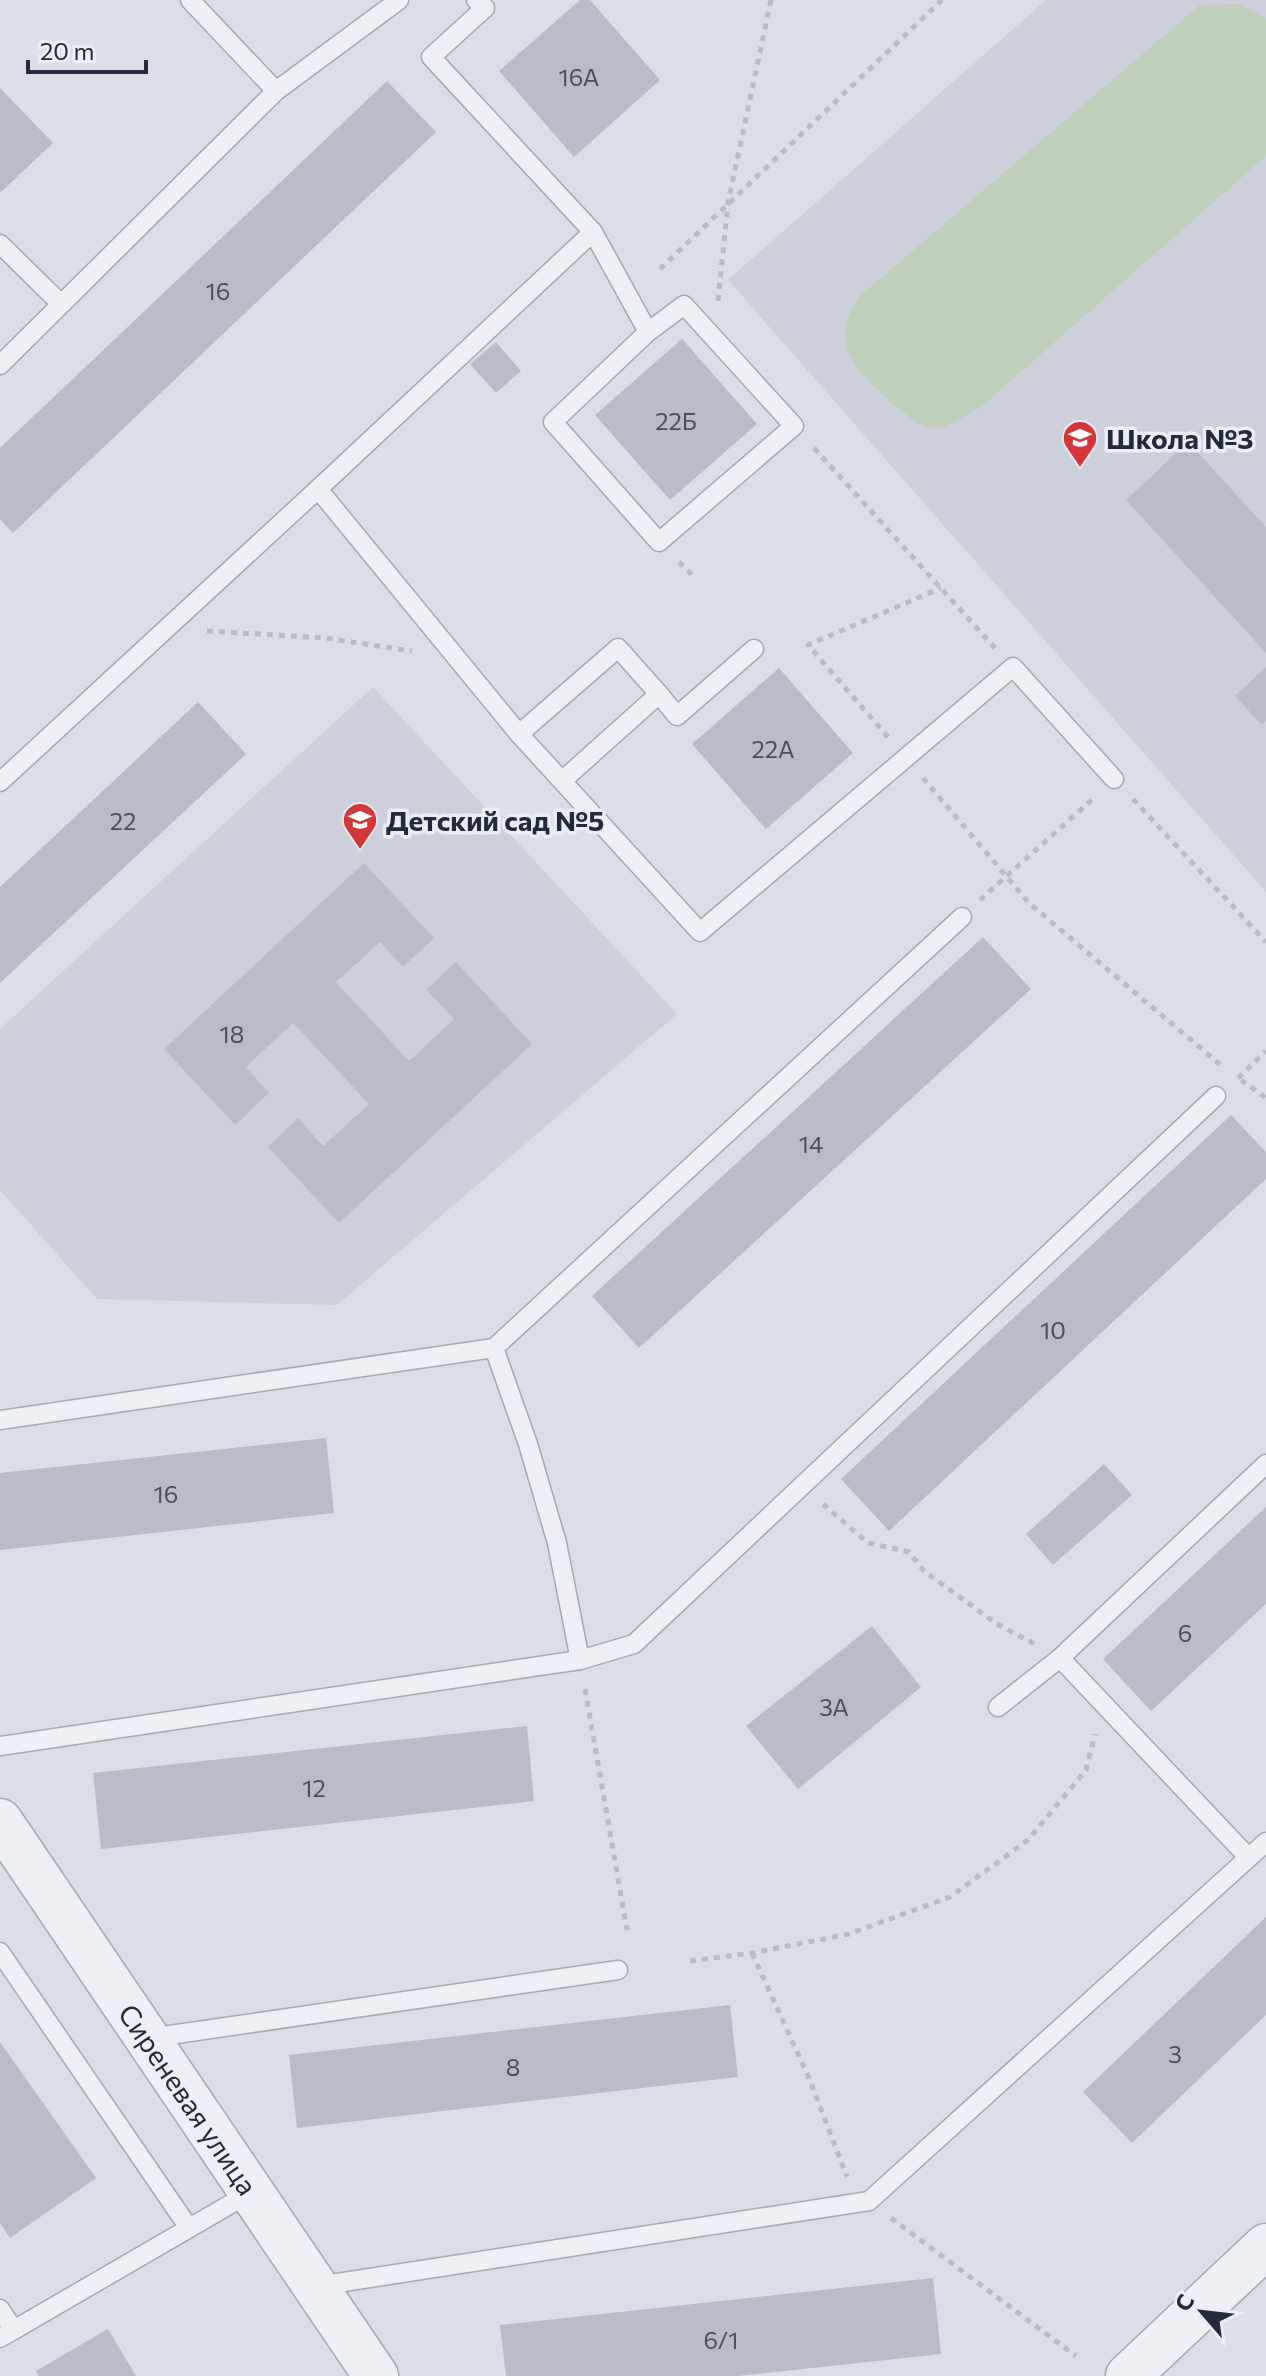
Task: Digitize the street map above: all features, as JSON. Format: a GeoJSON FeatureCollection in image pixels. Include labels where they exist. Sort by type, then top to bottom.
{"type":"FeatureCollection","features":[{"type":"Feature","properties":{"kind":"street","name":"Сиреневая улица"},"geometry":{"type":"LineString","coordinates":[[0,1821],[376,2376]]}},
{"type":"Feature","properties":{"kind":"street"},"geometry":{"type":"LineString","coordinates":[[1128,2376],[1266,2246]]}},
{"type":"Feature","properties":{"kind":"lane"},"geometry":{"type":"LineString","coordinates":[[190,0],[276,91]]}},
{"type":"Feature","properties":{"kind":"lane"},"geometry":{"type":"LineString","coordinates":[[0,365],[276,91],[399,0]]}},
{"type":"Feature","properties":{"kind":"lane"},"geometry":{"type":"LineString","coordinates":[[476,0],[485,8],[431,57],[593,232],[648,332]]}},
{"type":"Feature","properties":{"kind":"lane"},"geometry":{"type":"LineString","coordinates":[[0,782],[593,232]]}},
{"type":"Feature","properties":{"kind":"lane"},"geometry":{"type":"LineString","coordinates":[[0,244],[61,304]]}},
{"type":"Feature","properties":{"kind":"lane"},"geometry":{"type":"LineString","coordinates":[[684,305],[714,338],[794,426],[659,542],[553,422],[648,332],[684,305]]}},
{"type":"Feature","properties":{"kind":"lane"},"geometry":{"type":"LineString","coordinates":[[318,489],[519,734],[700,932],[1013,667],[1114,779]]}},
{"type":"Feature","properties":{"kind":"lane"},"geometry":{"type":"LineString","coordinates":[[519,734],[618,648],[677,716],[754,649]]}},
{"type":"Feature","properties":{"kind":"lane"},"geometry":{"type":"LineString","coordinates":[[563,780],[659,694]]}},
{"type":"Feature","properties":{"kind":"lane"},"geometry":{"type":"LineString","coordinates":[[0,1420],[494,1348],[962,917]]}},
{"type":"Feature","properties":{"kind":"lane"},"geometry":{"type":"LineString","coordinates":[[0,1746],[580,1660],[634,1644],[1216,1096]]}},
{"type":"Feature","properties":{"kind":"lane"},"geometry":{"type":"LineString","coordinates":[[494,1348],[528,1444],[557,1543],[580,1660]]}},
{"type":"Feature","properties":{"kind":"lane"},"geometry":{"type":"LineString","coordinates":[[998,1707],[1060,1658],[1266,1464]]}},
{"type":"Feature","properties":{"kind":"lane"},"geometry":{"type":"LineString","coordinates":[[1060,1658],[1248,1857]]}},
{"type":"Feature","properties":{"kind":"lane"},"geometry":{"type":"LineString","coordinates":[[313,2286],[869,2201],[1266,1842]]}},
{"type":"Feature","properties":{"kind":"lane"},"geometry":{"type":"LineString","coordinates":[[0,1952],[189,2228]]}},
{"type":"Feature","properties":{"kind":"lane"},"geometry":{"type":"LineString","coordinates":[[145,2038],[618,1970]]}},
{"type":"Feature","properties":{"kind":"lane"},"geometry":{"type":"LineString","coordinates":[[0,2309],[7,2334],[253,2191]]}},
{"type":"Feature","properties":{"kind":"path"},"geometry":{"type":"LineString","coordinates":[[714,338],[728,203],[771,0]]}},
{"type":"Feature","properties":{"kind":"path"},"geometry":{"type":"LineString","coordinates":[[660,269],[942,0]]}},
{"type":"Feature","properties":{"kind":"path"},"geometry":{"type":"LineString","coordinates":[[794,426],[1013,667]]}},
{"type":"Feature","properties":{"kind":"path"},"geometry":{"type":"LineString","coordinates":[[941,588],[808,645],[1029,903],[1237,1078],[1266,1098]]}},
{"type":"Feature","properties":{"kind":"path"},"geometry":{"type":"LineString","coordinates":[[162,630],[325,638],[422,653]]}},
{"type":"Feature","properties":{"kind":"path"},"geometry":{"type":"LineString","coordinates":[[962,917],[1114,779],[1266,942]]}},
{"type":"Feature","properties":{"kind":"path"},"geometry":{"type":"LineString","coordinates":[[1237,1078],[1266,1051]]}},
{"type":"Feature","properties":{"kind":"path"},"geometry":{"type":"LineString","coordinates":[[802,1486],[868,1543],[909,1552],[924,1571],[997,1624],[1060,1658]]}},
{"type":"Feature","properties":{"kind":"path"},"geometry":{"type":"LineString","coordinates":[[580,1660],[627,1930]]}},
{"type":"Feature","properties":{"kind":"path"},"geometry":{"type":"LineString","coordinates":[[690,1961],[752,1953],[849,1934],[950,1897],[1028,1840],[1086,1770],[1098,1720],[1085,1684]]}},
{"type":"Feature","properties":{"kind":"path"},"geometry":{"type":"LineString","coordinates":[[752,1953],[809,2078],[850,2187],[1076,2356]]}},
{"type":"Feature","properties":{"kind":"shaded area","name":"Школа №3"},"geometry":{"type":"Polygon","coordinates":[[[1046,0],[1266,0],[1266,892],[728,280],[1046,0]]]}},
{"type":"Feature","properties":{"kind":"shaded area","name":"Детский сад №5"},"geometry":{"type":"Polygon","coordinates":[[[373,687],[677,1014],[337,1305],[97,1299],[0,1190],[0,1029],[373,687]]]}},
{"type":"Feature","properties":{"kind":"green space"},"geometry":{"type":"Polygon","coordinates":[[[1238,4],[1266,18],[1266,156],[980,408],[942,427],[928,427],[915,421],[868,381],[850,356],[846,343],[845,329],[859,297],[1200,5],[1238,4]]]}},
{"type":"Feature","properties":{"kind":"building"},"geometry":{"type":"Polygon","coordinates":[[[580,0],[590,0],[660,80],[574,157],[499,71],[580,0]]]}},
{"type":"Feature","properties":{"kind":"building"},"geometry":{"type":"Polygon","coordinates":[[[387,81],[436,132],[13,533],[0,519],[0,448],[387,81]]]}},
{"type":"Feature","properties":{"kind":"building"},"geometry":{"type":"Polygon","coordinates":[[[0,88],[53,143],[1,192],[0,191],[0,88]]]}},
{"type":"Feature","properties":{"kind":"building"},"geometry":{"type":"Polygon","coordinates":[[[682,339],[757,424],[670,500],[595,415],[682,339]]]}},
{"type":"Feature","properties":{"kind":"building"},"geometry":{"type":"Polygon","coordinates":[[[496,342],[521,371],[496,393],[470,364],[496,342]]]}},
{"type":"Feature","properties":{"kind":"building"},"geometry":{"type":"Polygon","coordinates":[[[1188,442],[1266,527],[1266,653],[1126,500],[1188,442]]]}},
{"type":"Feature","properties":{"kind":"building"},"geometry":{"type":"Polygon","coordinates":[[[1266,667],[1266,721],[1262,725],[1235,696],[1266,667]]]}},
{"type":"Feature","properties":{"kind":"building"},"geometry":{"type":"Polygon","coordinates":[[[779,668],[853,753],[766,829],[692,744],[779,668]]]}},
{"type":"Feature","properties":{"kind":"building"},"geometry":{"type":"Polygon","coordinates":[[[198,702],[246,754],[0,983],[0,887],[198,702]]]}},
{"type":"Feature","properties":{"kind":"building"},"geometry":{"type":"Polygon","coordinates":[[[364,863],[434,938],[403,967],[380,942],[336,982],[409,1061],[454,1019],[426,990],[456,962],[532,1044],[339,1223],[268,1147],[298,1118],[323,1146],[369,1104],[293,1023],[246,1067],[269,1093],[235,1125],[164,1049],[364,863]]]}},
{"type":"Feature","properties":{"kind":"building"},"geometry":{"type":"Polygon","coordinates":[[[983,937],[1031,989],[639,1348],[592,1296],[983,937]]]}},
{"type":"Feature","properties":{"kind":"building"},"geometry":{"type":"Polygon","coordinates":[[[1231,1115],[1266,1152],[1266,1179],[889,1531],[841,1479],[1231,1115]]]}},
{"type":"Feature","properties":{"kind":"building"},"geometry":{"type":"Polygon","coordinates":[[[326,1438],[334,1513],[0,1550],[0,1473],[326,1438]]]}},
{"type":"Feature","properties":{"kind":"building"},"geometry":{"type":"Polygon","coordinates":[[[1104,1464],[1132,1495],[1053,1565],[1026,1534],[1104,1464]]]}},
{"type":"Feature","properties":{"kind":"building"},"geometry":{"type":"Polygon","coordinates":[[[1266,1507],[1266,1604],[1151,1711],[1103,1659],[1266,1507]]]}},
{"type":"Feature","properties":{"kind":"building"},"geometry":{"type":"Polygon","coordinates":[[[872,1626],[921,1687],[798,1789],[746,1726],[872,1626]]]}},
{"type":"Feature","properties":{"kind":"building"},"geometry":{"type":"Polygon","coordinates":[[[527,1726],[534,1801],[101,1849],[93,1773],[527,1726]]]}},
{"type":"Feature","properties":{"kind":"building"},"geometry":{"type":"Polygon","coordinates":[[[1266,1917],[1266,2015],[1132,2143],[1083,2092],[1266,1917]]]}},
{"type":"Feature","properties":{"kind":"building"},"geometry":{"type":"Polygon","coordinates":[[[730,2005],[738,2077],[297,2128],[289,2055],[730,2005]]]}},
{"type":"Feature","properties":{"kind":"building"},"geometry":{"type":"Polygon","coordinates":[[[0,2042],[96,2178],[10,2238],[0,2223],[0,2042]]]}},
{"type":"Feature","properties":{"kind":"building"},"geometry":{"type":"Polygon","coordinates":[[[933,2278],[941,2354],[738,2376],[506,2376],[500,2325],[933,2278]]]}},
{"type":"Feature","properties":{"kind":"building"},"geometry":{"type":"Polygon","coordinates":[[[108,2329],[136,2376],[39,2376],[36,2371],[108,2329]]]}},
{"type":"Feature","properties":{"kind":"place","name":"Школа №3"},"geometry":{"type":"Point","coordinates":[1080,469]}},
{"type":"Feature","properties":{"kind":"place","name":"Детский сад №5"},"geometry":{"type":"Point","coordinates":[360,851]}}]}
